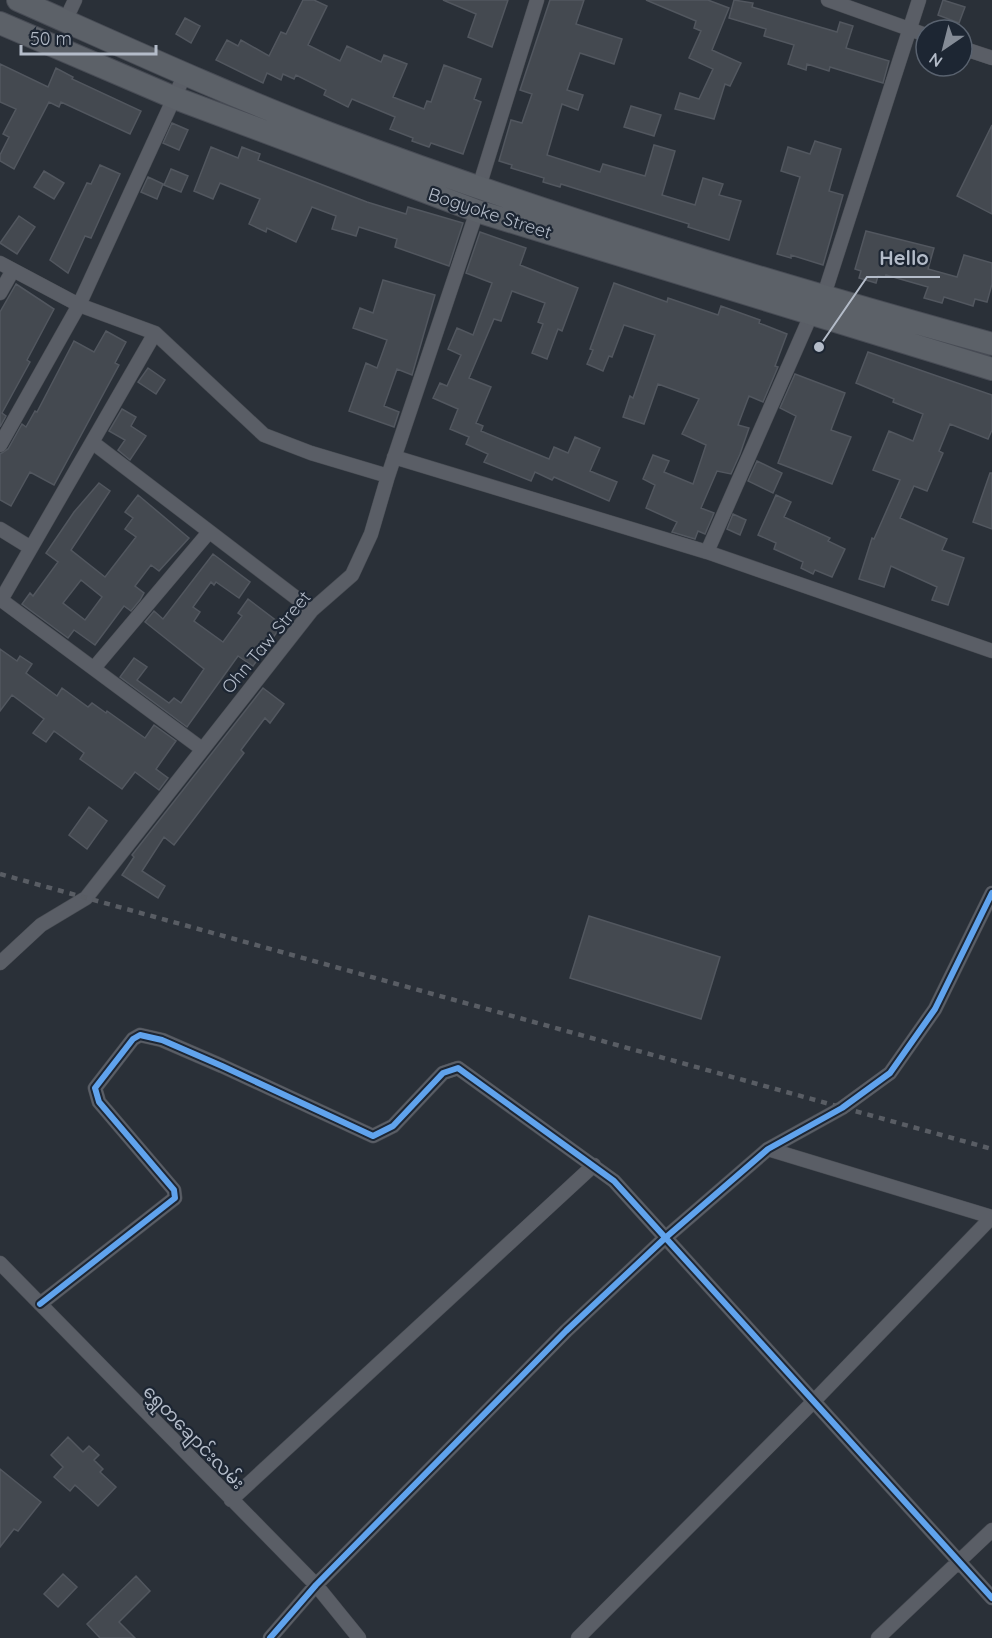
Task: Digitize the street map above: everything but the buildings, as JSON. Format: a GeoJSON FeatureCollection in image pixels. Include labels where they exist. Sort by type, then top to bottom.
{"type":"FeatureCollection","features":[{"type":"Feature","properties":{"kind":"main road","name":"Bogyoke Street"},"geometry":{"type":"LineString","coordinates":[[18,0],[185,74],[333,134],[992,369]]}},
{"type":"Feature","properties":{"kind":"main road","name":"Bogyoke Street"},"geometry":{"type":"LineString","coordinates":[[0,23],[175,99],[477,210],[817,307],[992,344]]}},
{"type":"Feature","properties":{"kind":"street"},"geometry":{"type":"LineString","coordinates":[[65,21],[75,0]]}},
{"type":"Feature","properties":{"kind":"street"},"geometry":{"type":"LineString","coordinates":[[479,187],[537,0]]}},
{"type":"Feature","properties":{"kind":"street"},"geometry":{"type":"LineString","coordinates":[[828,0],[914,31]]}},
{"type":"Feature","properties":{"kind":"street"},"geometry":{"type":"LineString","coordinates":[[707,552],[817,307],[919,0]]}},
{"type":"Feature","properties":{"kind":"street"},"geometry":{"type":"LineString","coordinates":[[974,52],[992,58]]}},
{"type":"Feature","properties":{"kind":"street"},"geometry":{"type":"LineString","coordinates":[[0,445],[79,305],[185,74]]}},
{"type":"Feature","properties":{"kind":"street","name":"Ohn Taw Street"},"geometry":{"type":"LineString","coordinates":[[0,963],[40,925],[86,898],[312,610],[352,575],[371,534],[388,476],[477,210]]}},
{"type":"Feature","properties":{"kind":"street"},"geometry":{"type":"LineString","coordinates":[[0,263],[79,305],[155,333],[264,435],[311,453],[388,476]]}},
{"type":"Feature","properties":{"kind":"street"},"geometry":{"type":"LineString","coordinates":[[0,293],[13,270]]}},
{"type":"Feature","properties":{"kind":"street"},"geometry":{"type":"LineString","coordinates":[[155,333],[0,600],[202,749]]}},
{"type":"Feature","properties":{"kind":"street"},"geometry":{"type":"LineString","coordinates":[[92,442],[312,610]]}},
{"type":"Feature","properties":{"kind":"street"},"geometry":{"type":"LineString","coordinates":[[394,458],[707,552],[992,651]]}},
{"type":"Feature","properties":{"kind":"street"},"geometry":{"type":"LineString","coordinates":[[0,529],[31,548]]}},
{"type":"Feature","properties":{"kind":"street"},"geometry":{"type":"LineString","coordinates":[[94,668],[209,532]]}},
{"type":"Feature","properties":{"kind":"street"},"geometry":{"type":"LineString","coordinates":[[270,1638],[316,1585],[566,1331],[664,1239],[768,1149],[842,1108],[890,1073],[935,1009],[992,893]]}},
{"type":"Feature","properties":{"kind":"street"},"geometry":{"type":"LineString","coordinates":[[40,1304],[175,1198],[174,1190],[99,1102],[95,1088],[133,1039],[140,1035],[162,1040],[373,1136],[393,1126],[443,1073],[458,1068],[614,1181],[664,1239],[992,1598]]}},
{"type":"Feature","properties":{"kind":"street"},"geometry":{"type":"LineString","coordinates":[[578,1638],[813,1402],[992,1217],[768,1149]]}},
{"type":"Feature","properties":{"kind":"street"},"geometry":{"type":"LineString","coordinates":[[231,1500],[594,1165]]}},
{"type":"Feature","properties":{"kind":"street","name":"ရွှေတချောင်းလမ်း"},"geometry":{"type":"LineString","coordinates":[[0,1263],[316,1585],[359,1638]]}},
{"type":"Feature","properties":{"kind":"street"},"geometry":{"type":"LineString","coordinates":[[878,1638],[992,1530]]}},
{"type":"Feature","properties":{"kind":"railway"},"geometry":{"type":"LineString","coordinates":[[0,874],[992,1149]]}},
{"type":"Feature","properties":{"kind":"cycle path"},"geometry":{"type":"LineString","coordinates":[[270,1638],[316,1585],[566,1331],[664,1239],[768,1149],[842,1108],[890,1073],[935,1009],[992,893]]}},
{"type":"Feature","properties":{"kind":"cycle path"},"geometry":{"type":"LineString","coordinates":[[40,1304],[175,1198],[174,1190],[99,1102],[95,1088],[133,1039],[140,1035],[162,1040],[222,1066],[373,1136],[393,1126],[443,1073],[458,1068],[614,1181],[992,1598]]}},
{"type":"Feature","properties":{"kind":"place","name":"Hello"},"geometry":{"type":"Point","coordinates":[819,347]}}]}
